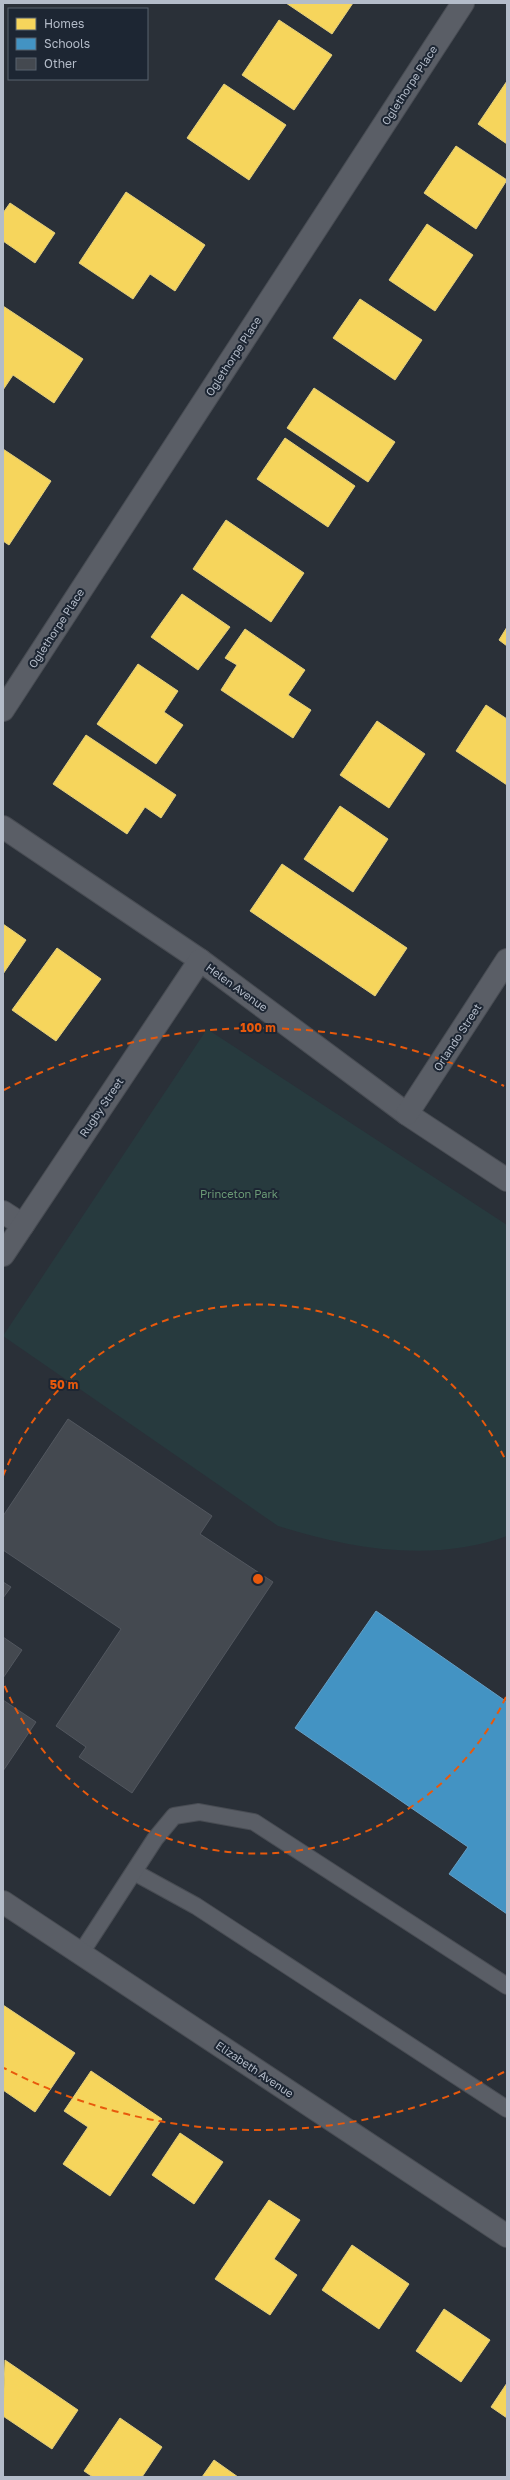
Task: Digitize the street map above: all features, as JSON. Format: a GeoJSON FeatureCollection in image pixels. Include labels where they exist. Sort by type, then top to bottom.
{"type":"FeatureCollection","features":[{"type":"Feature","properties":{"kind":"street","name":"Oglethorpe Place"},"geometry":{"type":"LineString","coordinates":[[3,710],[462,3]]}},
{"type":"Feature","properties":{"kind":"street","name":"Helen Avenue"},"geometry":{"type":"LineString","coordinates":[[3,827],[200,960],[407,1114],[507,1180]]}},
{"type":"Feature","properties":{"kind":"street","name":"Rugby Street"},"geometry":{"type":"LineString","coordinates":[[3,1255],[200,960]]}},
{"type":"Feature","properties":{"kind":"street","name":"Orlando Street"},"geometry":{"type":"LineString","coordinates":[[407,1114],[507,960]]}},
{"type":"Feature","properties":{"kind":"street"},"geometry":{"type":"LineString","coordinates":[[3,1212],[23,1225]]}},
{"type":"Feature","properties":{"kind":"street","name":"Elizabeth Avenue"},"geometry":{"type":"LineString","coordinates":[[3,1902],[507,2236]]}},
{"type":"Feature","properties":{"kind":"lane"},"geometry":{"type":"LineString","coordinates":[[81,1953],[155,1839],[174,1816],[199,1812],[254,1822],[507,1986]]}},
{"type":"Feature","properties":{"kind":"lane"},"geometry":{"type":"LineString","coordinates":[[134,1872],[196,1906],[507,2109]]}},
{"type":"Feature","properties":{"kind":"green space","name":"Princeton Park"},"geometry":{"type":"Polygon","coordinates":[[[207,1029],[507,1225],[507,1536],[479,1544],[450,1549],[421,1551],[392,1550],[334,1541],[278,1526],[3,1336],[207,1029]]]}},
{"type":"Feature","properties":{"kind":"building: Homes"},"geometry":{"type":"Polygon","coordinates":[[[286,3],[353,3],[332,34],[286,3]]]}},
{"type":"Feature","properties":{"kind":"building: Homes"},"geometry":{"type":"Polygon","coordinates":[[[279,20],[332,55],[294,110],[242,75],[279,20]]]}},
{"type":"Feature","properties":{"kind":"building: Homes"},"geometry":{"type":"Polygon","coordinates":[[[507,81],[507,144],[478,124],[507,81]]]}},
{"type":"Feature","properties":{"kind":"building: Homes"},"geometry":{"type":"Polygon","coordinates":[[[224,84],[286,125],[249,180],[187,138],[224,84]]]}},
{"type":"Feature","properties":{"kind":"building: Homes"},"geometry":{"type":"Polygon","coordinates":[[[456,146],[507,180],[476,229],[424,193],[456,146]]]}},
{"type":"Feature","properties":{"kind":"building: Homes"},"geometry":{"type":"Polygon","coordinates":[[[126,192],[205,245],[175,291],[150,274],[133,299],[79,263],[126,192]]]}},
{"type":"Feature","properties":{"kind":"building: Homes"},"geometry":{"type":"Polygon","coordinates":[[[10,203],[55,233],[35,263],[3,241],[3,213],[10,203]]]}},
{"type":"Feature","properties":{"kind":"building: Homes"},"geometry":{"type":"Polygon","coordinates":[[[427,224],[473,255],[435,311],[389,280],[427,224]]]}},
{"type":"Feature","properties":{"kind":"building: Homes"},"geometry":{"type":"Polygon","coordinates":[[[360,299],[422,340],[395,380],[333,338],[360,299]]]}},
{"type":"Feature","properties":{"kind":"building: Homes"},"geometry":{"type":"Polygon","coordinates":[[[3,306],[83,359],[54,403],[13,375],[3,390],[3,306]]]}},
{"type":"Feature","properties":{"kind":"building: Homes"},"geometry":{"type":"Polygon","coordinates":[[[314,388],[395,442],[368,482],[287,428],[314,388]]]}},
{"type":"Feature","properties":{"kind":"building: Homes"},"geometry":{"type":"Polygon","coordinates":[[[285,438],[355,486],[328,527],[257,479],[285,438]]]}},
{"type":"Feature","properties":{"kind":"building: Homes"},"geometry":{"type":"Polygon","coordinates":[[[3,449],[51,481],[9,545],[3,541],[3,449]]]}},
{"type":"Feature","properties":{"kind":"building: Homes"},"geometry":{"type":"Polygon","coordinates":[[[226,520],[304,573],[271,622],[193,569],[226,520]]]}},
{"type":"Feature","properties":{"kind":"building: Homes"},"geometry":{"type":"Polygon","coordinates":[[[182,594],[230,627],[198,670],[151,637],[182,594]]]}},
{"type":"Feature","properties":{"kind":"building: Homes"},"geometry":{"type":"Polygon","coordinates":[[[507,627],[507,646],[499,640],[507,627]]]}},
{"type":"Feature","properties":{"kind":"building: Homes"},"geometry":{"type":"Polygon","coordinates":[[[245,629],[305,670],[288,695],[311,710],[293,738],[221,690],[237,665],[225,658],[245,629]]]}},
{"type":"Feature","properties":{"kind":"building: Homes"},"geometry":{"type":"Polygon","coordinates":[[[138,664],[178,691],[164,712],[183,725],[156,764],[97,724],[138,664]]]}},
{"type":"Feature","properties":{"kind":"building: Homes"},"geometry":{"type":"Polygon","coordinates":[[[486,705],[507,719],[507,785],[456,751],[486,705]]]}},
{"type":"Feature","properties":{"kind":"building: Homes"},"geometry":{"type":"Polygon","coordinates":[[[377,721],[425,754],[389,808],[340,775],[377,721]]]}},
{"type":"Feature","properties":{"kind":"building: Homes"},"geometry":{"type":"Polygon","coordinates":[[[86,735],[176,795],[161,818],[145,807],[127,834],[53,784],[86,735]]]}},
{"type":"Feature","properties":{"kind":"building: Homes"},"geometry":{"type":"Polygon","coordinates":[[[340,806],[388,839],[353,892],[304,859],[340,806]]]}},
{"type":"Feature","properties":{"kind":"building: Homes"},"geometry":{"type":"Polygon","coordinates":[[[282,864],[407,948],[375,996],[250,911],[282,864]]]}},
{"type":"Feature","properties":{"kind":"building: Homes"},"geometry":{"type":"Polygon","coordinates":[[[3,924],[26,940],[3,974],[3,924]]]}},
{"type":"Feature","properties":{"kind":"building: Homes"},"geometry":{"type":"Polygon","coordinates":[[[57,948],[101,979],[56,1041],[12,1010],[57,948]]]}},
{"type":"Feature","properties":{"kind":"building: Homes"},"geometry":{"type":"Polygon","coordinates":[[[3,2005],[75,2053],[35,2112],[3,2090],[3,2005]]]}},
{"type":"Feature","properties":{"kind":"building: Homes"},"geometry":{"type":"Polygon","coordinates":[[[91,2071],[162,2119],[110,2196],[63,2164],[88,2127],[64,2111],[91,2071]]]}},
{"type":"Feature","properties":{"kind":"building: Homes"},"geometry":{"type":"Polygon","coordinates":[[[180,2133],[223,2162],[194,2204],[152,2175],[180,2133]]]}},
{"type":"Feature","properties":{"kind":"building: Homes"},"geometry":{"type":"Polygon","coordinates":[[[269,2200],[300,2220],[274,2259],[297,2275],[270,2315],[215,2279],[269,2200]]]}},
{"type":"Feature","properties":{"kind":"building: Homes"},"geometry":{"type":"Polygon","coordinates":[[[352,2245],[409,2284],[379,2329],[322,2290],[352,2245]]]}},
{"type":"Feature","properties":{"kind":"building: Homes"},"geometry":{"type":"Polygon","coordinates":[[[444,2309],[490,2340],[461,2382],[416,2351],[444,2309]]]}},
{"type":"Feature","properties":{"kind":"building: Homes"},"geometry":{"type":"Polygon","coordinates":[[[5,2360],[78,2410],[52,2449],[3,2416],[5,2360]]]}},
{"type":"Feature","properties":{"kind":"building: Homes"},"geometry":{"type":"Polygon","coordinates":[[[507,2383],[507,2418],[491,2407],[507,2383]]]}},
{"type":"Feature","properties":{"kind":"building: Homes"},"geometry":{"type":"Polygon","coordinates":[[[120,2418],[162,2447],[142,2477],[93,2477],[84,2471],[120,2418]]]}},
{"type":"Feature","properties":{"kind":"building: Homes"},"geometry":{"type":"Polygon","coordinates":[[[214,2460],[238,2477],[202,2477],[214,2460]]]}},
{"type":"Feature","properties":{"kind":"building: Schools"},"geometry":{"type":"Polygon","coordinates":[[[376,1611],[507,1702],[507,1914],[449,1874],[468,1847],[295,1728],[376,1611]]]}},
{"type":"Feature","properties":{"kind":"building: Other"},"geometry":{"type":"Polygon","coordinates":[[[68,1419],[212,1516],[200,1534],[273,1582],[132,1793],[79,1757],[86,1747],[56,1726],[121,1629],[3,1550],[3,1516],[68,1419]]]}},
{"type":"Feature","properties":{"kind":"building: Other"},"geometry":{"type":"Polygon","coordinates":[[[3,1582],[11,1587],[3,1598],[3,1582]]]}},
{"type":"Feature","properties":{"kind":"building: Other"},"geometry":{"type":"Polygon","coordinates":[[[3,1637],[22,1650],[3,1678],[3,1637]]]}},
{"type":"Feature","properties":{"kind":"building: Other"},"geometry":{"type":"Polygon","coordinates":[[[3,1700],[36,1722],[3,1771],[3,1700]]]}}]}
